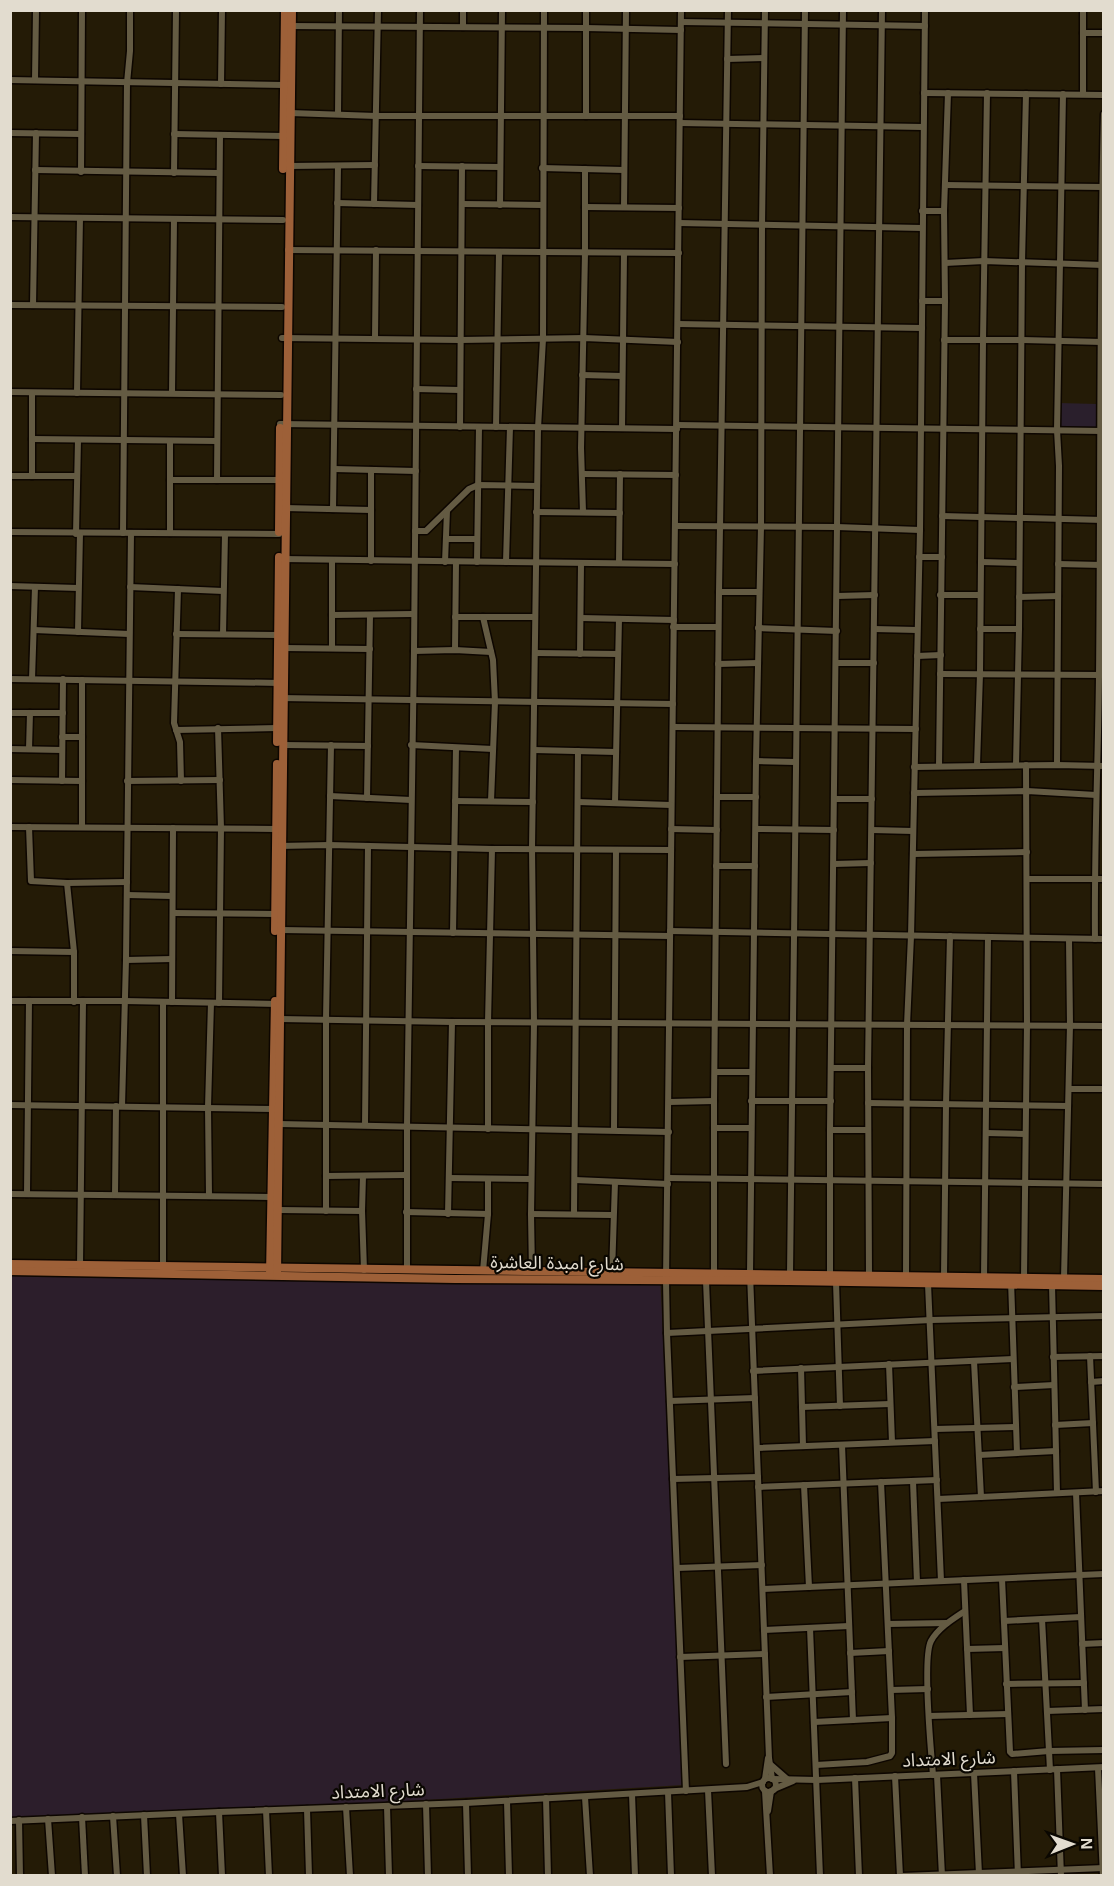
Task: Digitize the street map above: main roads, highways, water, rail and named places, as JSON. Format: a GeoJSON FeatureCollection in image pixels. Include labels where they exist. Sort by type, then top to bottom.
{"type":"FeatureCollection","features":[{"type":"Feature","properties":{"kind":"main road"},"geometry":{"type":"LineString","coordinates":[[280,683],[284,648],[279,480],[283,424],[281,395],[288,250],[290,113],[288,26],[285,10]]}},
{"type":"Feature","properties":{"kind":"main road"},"geometry":{"type":"LineString","coordinates":[[274,1271],[279,1210],[275,914],[283,745],[278,635],[285,508],[282,307],[284,85],[288,26],[292,10]]}},
{"type":"Feature","properties":{"kind":"main road"},"geometry":{"type":"LineString","coordinates":[[274,1271],[271,1197],[273,1108],[277,1083],[280,1019],[277,1004],[280,930],[279,846],[276,829],[277,728],[280,698]]}},
{"type":"Feature","properties":{"kind":"main road","name":"شارع امبدة العاشرة"},"geometry":{"type":"LineString","coordinates":[[10,1264],[274,1271],[298,1277],[666,1277],[714,1274],[751,1278],[833,1279],[869,1276],[984,1278],[1052,1285],[1099,1282]]}},
{"type":"Feature","properties":{"kind":"main road","name":"شارع امبدة العاشرة"},"geometry":{"type":"LineString","coordinates":[[10,1271],[407,1270],[612,1273],[706,1281],[790,1275],[928,1284],[1011,1281],[1024,1278],[1064,1278],[1099,1282]]}}]}
